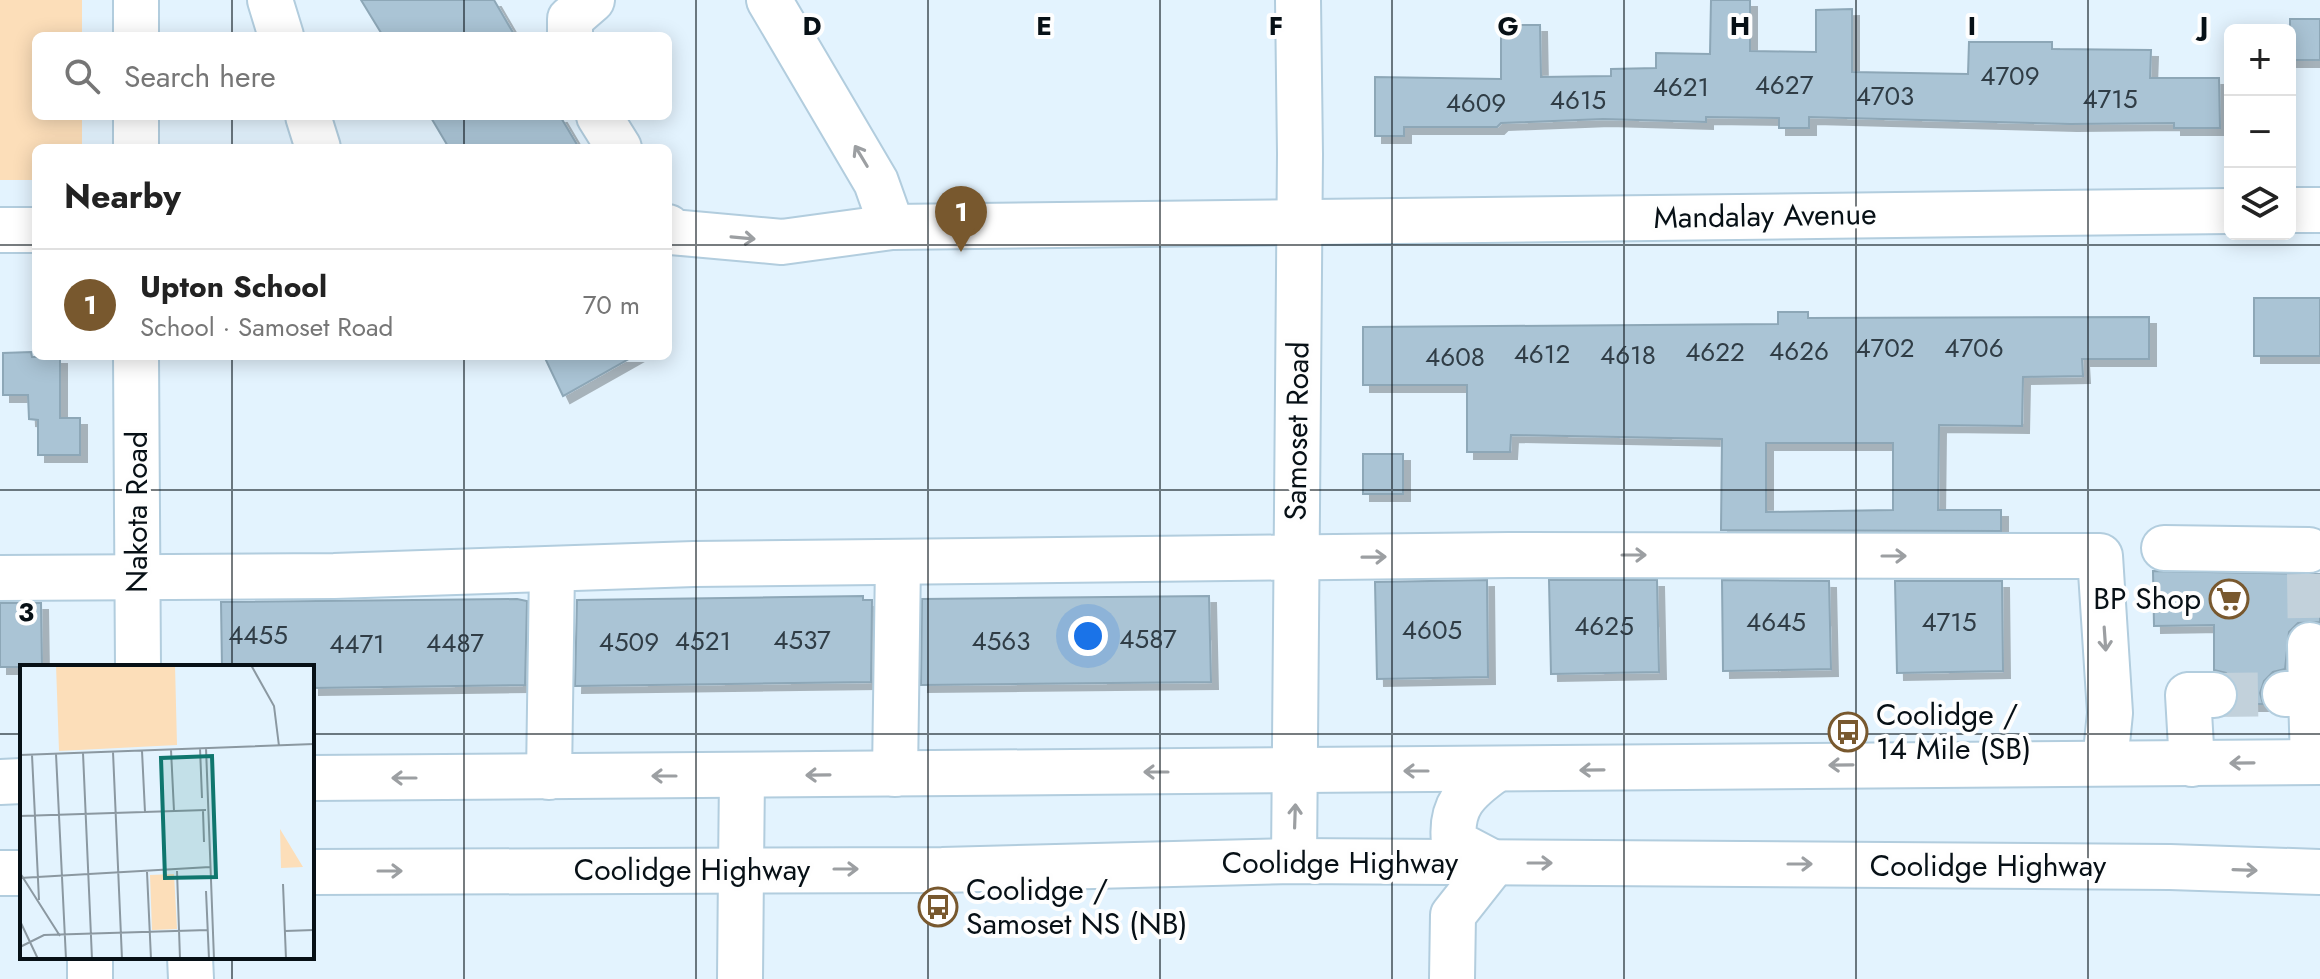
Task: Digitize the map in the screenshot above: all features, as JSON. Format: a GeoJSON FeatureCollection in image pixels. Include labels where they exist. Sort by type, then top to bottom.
{"type":"FeatureCollection","features":[{"type":"Feature","properties":{"kind":"main road"},"geometry":{"type":"LineString","coordinates":[[136,0],[136,32]]}},
{"type":"Feature","properties":{"kind":"main road"},"geometry":{"type":"LineString","coordinates":[[270,0],[280,32]]}},
{"type":"Feature","properties":{"kind":"main road"},"geometry":{"type":"LineString","coordinates":[[570,32],[570,19],[592,0]]}},
{"type":"Feature","properties":{"kind":"main road"},"geometry":{"type":"LineString","coordinates":[[769,0],[876,182],[892,227]]}},
{"type":"Feature","properties":{"kind":"main road","name":"Samoset Road"},"geometry":{"type":"LineString","coordinates":[[1294,861],[1300,220],[1298,0]]}},
{"type":"Feature","properties":{"kind":"main road"},"geometry":{"type":"LineString","coordinates":[[136,120],[136,144]]}},
{"type":"Feature","properties":{"kind":"main road"},"geometry":{"type":"LineString","coordinates":[[309,120],[317,144]]}},
{"type":"Feature","properties":{"kind":"main road"},"geometry":{"type":"LineString","coordinates":[[602,120],[616,144]]}},
{"type":"Feature","properties":{"kind":"main road"},"geometry":{"type":"LineString","coordinates":[[2296,210],[2320,210]]}},
{"type":"Feature","properties":{"kind":"main road","name":"Mandalay Avenue"},"geometry":{"type":"LineString","coordinates":[[672,232],[782,242],[892,227],[2224,211]]}},
{"type":"Feature","properties":{"kind":"main road"},"geometry":{"type":"LineString","coordinates":[[0,230],[32,230]]}},
{"type":"Feature","properties":{"kind":"main road","name":"Nakota Road"},"geometry":{"type":"LineString","coordinates":[[136,360],[138,665]]}},
{"type":"Feature","properties":{"kind":"main road"},"geometry":{"type":"LineString","coordinates":[[2164,548],[2313,558]]}},
{"type":"Feature","properties":{"kind":"main road"},"geometry":{"type":"LineString","coordinates":[[0,578],[1296,557],[2100,556],[2110,713],[2105,763]]}},
{"type":"Feature","properties":{"kind":"main road"},"geometry":{"type":"LineString","coordinates":[[895,774],[898,562]]}},
{"type":"Feature","properties":{"kind":"main road"},"geometry":{"type":"LineString","coordinates":[[549,777],[552,569]]}},
{"type":"Feature","properties":{"kind":"main road"},"geometry":{"type":"LineString","coordinates":[[314,778],[1494,771],[2105,763],[2318,766],[2305,692],[2310,645]]}},
{"type":"Feature","properties":{"kind":"main road"},"geometry":{"type":"LineString","coordinates":[[2192,764],[2188,695],[2214,695]]}},
{"type":"Feature","properties":{"kind":"main road"},"geometry":{"type":"LineString","coordinates":[[1452,979],[1453,915],[1494,863],[1454,842],[1452,824],[1465,792],[1494,771]]}},
{"type":"Feature","properties":{"kind":"main road"},"geometry":{"type":"LineString","coordinates":[[740,979],[742,776]]}},
{"type":"Feature","properties":{"kind":"main road"},"geometry":{"type":"LineString","coordinates":[[0,782],[20,781]]}},
{"type":"Feature","properties":{"kind":"main road","name":"Coolidge Highway"},"geometry":{"type":"LineString","coordinates":[[314,872],[1124,867],[1294,861],[2311,868]]}},
{"type":"Feature","properties":{"kind":"main road"},"geometry":{"type":"LineString","coordinates":[[190,959],[191,979]]}},
{"type":"Feature","properties":{"kind":"shaded area"},"geometry":{"type":"Polygon","coordinates":[[[0,0],[82,0],[82,32],[32,32],[32,120],[82,120],[82,144],[32,144],[32,180],[0,180],[0,0]]]}},
{"type":"Feature","properties":{"kind":"building"},"geometry":{"type":"Polygon","coordinates":[[[361,0],[494,0],[513,32],[381,32],[361,0]]]}},
{"type":"Feature","properties":{"kind":"building"},"geometry":{"type":"Polygon","coordinates":[[[1711,0],[1750,0],[1750,51],[1816,52],[1816,10],[1852,9],[1852,72],[1968,74],[1969,42],[2052,42],[2052,49],[2151,50],[2150,78],[2219,78],[2220,128],[2174,128],[2174,123],[2070,124],[1809,117],[1809,128],[1779,128],[1779,118],[1706,117],[1706,122],[1603,119],[1501,123],[1497,127],[1404,127],[1404,136],[1375,136],[1375,77],[1501,79],[1501,25],[1540,25],[1541,77],[1611,76],[1611,69],[1656,68],[1656,53],[1710,54],[1711,0]]]}},
{"type":"Feature","properties":{"kind":"building"},"geometry":{"type":"Polygon","coordinates":[[[2290,19],[2320,19],[2320,60],[2296,60],[2296,24],[2290,24],[2290,19]]]}},
{"type":"Feature","properties":{"kind":"building"},"geometry":{"type":"Polygon","coordinates":[[[432,120],[562,120],[577,144],[447,144],[432,120]]]}},
{"type":"Feature","properties":{"kind":"building"},"geometry":{"type":"Polygon","coordinates":[[[2254,298],[2320,298],[2320,356],[2254,356],[2254,298]]]}},
{"type":"Feature","properties":{"kind":"building"},"geometry":{"type":"Polygon","coordinates":[[[1778,312],[1808,312],[1808,318],[2149,317],[2149,359],[2082,359],[2083,376],[2023,377],[2022,426],[1939,425],[1938,510],[2001,510],[2001,531],[1721,530],[1722,439],[1511,435],[1510,452],[1467,452],[1467,385],[1363,385],[1363,327],[1778,324],[1778,312]],[[1766,443],[1766,512],[1893,510],[1893,443],[1766,443]]]}},
{"type":"Feature","properties":{"kind":"building"},"geometry":{"type":"Polygon","coordinates":[[[31,352],[32,360],[60,360],[60,418],[80,418],[80,455],[38,455],[38,420],[29,419],[28,395],[3,395],[3,353],[31,352]]]}},
{"type":"Feature","properties":{"kind":"building"},"geometry":{"type":"Polygon","coordinates":[[[546,360],[627,360],[563,396],[546,360]]]}},
{"type":"Feature","properties":{"kind":"building"},"geometry":{"type":"Polygon","coordinates":[[[1363,454],[1403,454],[1403,494],[1363,494],[1363,454]]]}},
{"type":"Feature","properties":{"kind":"building"},"geometry":{"type":"Polygon","coordinates":[[[2153,571],[2320,574],[2320,622],[2298,623],[2289,632],[2285,669],[2273,672],[2264,681],[2260,693],[2263,704],[2237,704],[2239,694],[2235,682],[2226,673],[2214,670],[2214,625],[2154,626],[2153,571]]]}},
{"type":"Feature","properties":{"kind":"building"},"geometry":{"type":"Polygon","coordinates":[[[1487,580],[1488,677],[1377,679],[1375,582],[1487,580]]]}},
{"type":"Feature","properties":{"kind":"building"},"geometry":{"type":"Polygon","coordinates":[[[1549,580],[1657,580],[1659,672],[1551,674],[1549,580]]]}},
{"type":"Feature","properties":{"kind":"building"},"geometry":{"type":"Polygon","coordinates":[[[1722,580],[1829,581],[1831,669],[1723,671],[1722,580]]]}},
{"type":"Feature","properties":{"kind":"building"},"geometry":{"type":"Polygon","coordinates":[[[1895,581],[2002,581],[2003,671],[1897,673],[1895,581]]]}},
{"type":"Feature","properties":{"kind":"building"},"geometry":{"type":"Polygon","coordinates":[[[863,596],[863,600],[872,600],[871,682],[575,686],[577,600],[863,596]]]}},
{"type":"Feature","properties":{"kind":"building"},"geometry":{"type":"Polygon","coordinates":[[[1209,596],[1211,682],[921,685],[922,599],[1209,596]]]}},
{"type":"Feature","properties":{"kind":"building"},"geometry":{"type":"Polygon","coordinates":[[[527,601],[525,685],[314,688],[314,665],[222,665],[221,602],[527,601]]]}},
{"type":"Feature","properties":{"kind":"building"},"geometry":{"type":"Polygon","coordinates":[[[0,603],[41,603],[42,665],[0,667],[0,603]]]}},
{"type":"Feature","properties":{"kind":"tunnel"},"geometry":{"type":"LineString","coordinates":[[2309,574],[2310,645]]}},
{"type":"Feature","properties":{"kind":"tunnel"},"geometry":{"type":"LineString","coordinates":[[2214,695],[2285,694]]}},
{"type":"Feature","properties":{"kind":"place","name":"Upton School"},"geometry":{"type":"Point","coordinates":[961,252]}},
{"type":"Feature","properties":{"kind":"place","name":"BP Shop"},"geometry":{"type":"Point","coordinates":[2229,599]}},
{"type":"Feature","properties":{"kind":"place","name":"Coolidge / 14 Mile (SB)"},"geometry":{"type":"Point","coordinates":[1848,732]}},
{"type":"Feature","properties":{"kind":"place","name":"Coolidge / Samoset NS (NB)"},"geometry":{"type":"Point","coordinates":[938,907]}}]}
